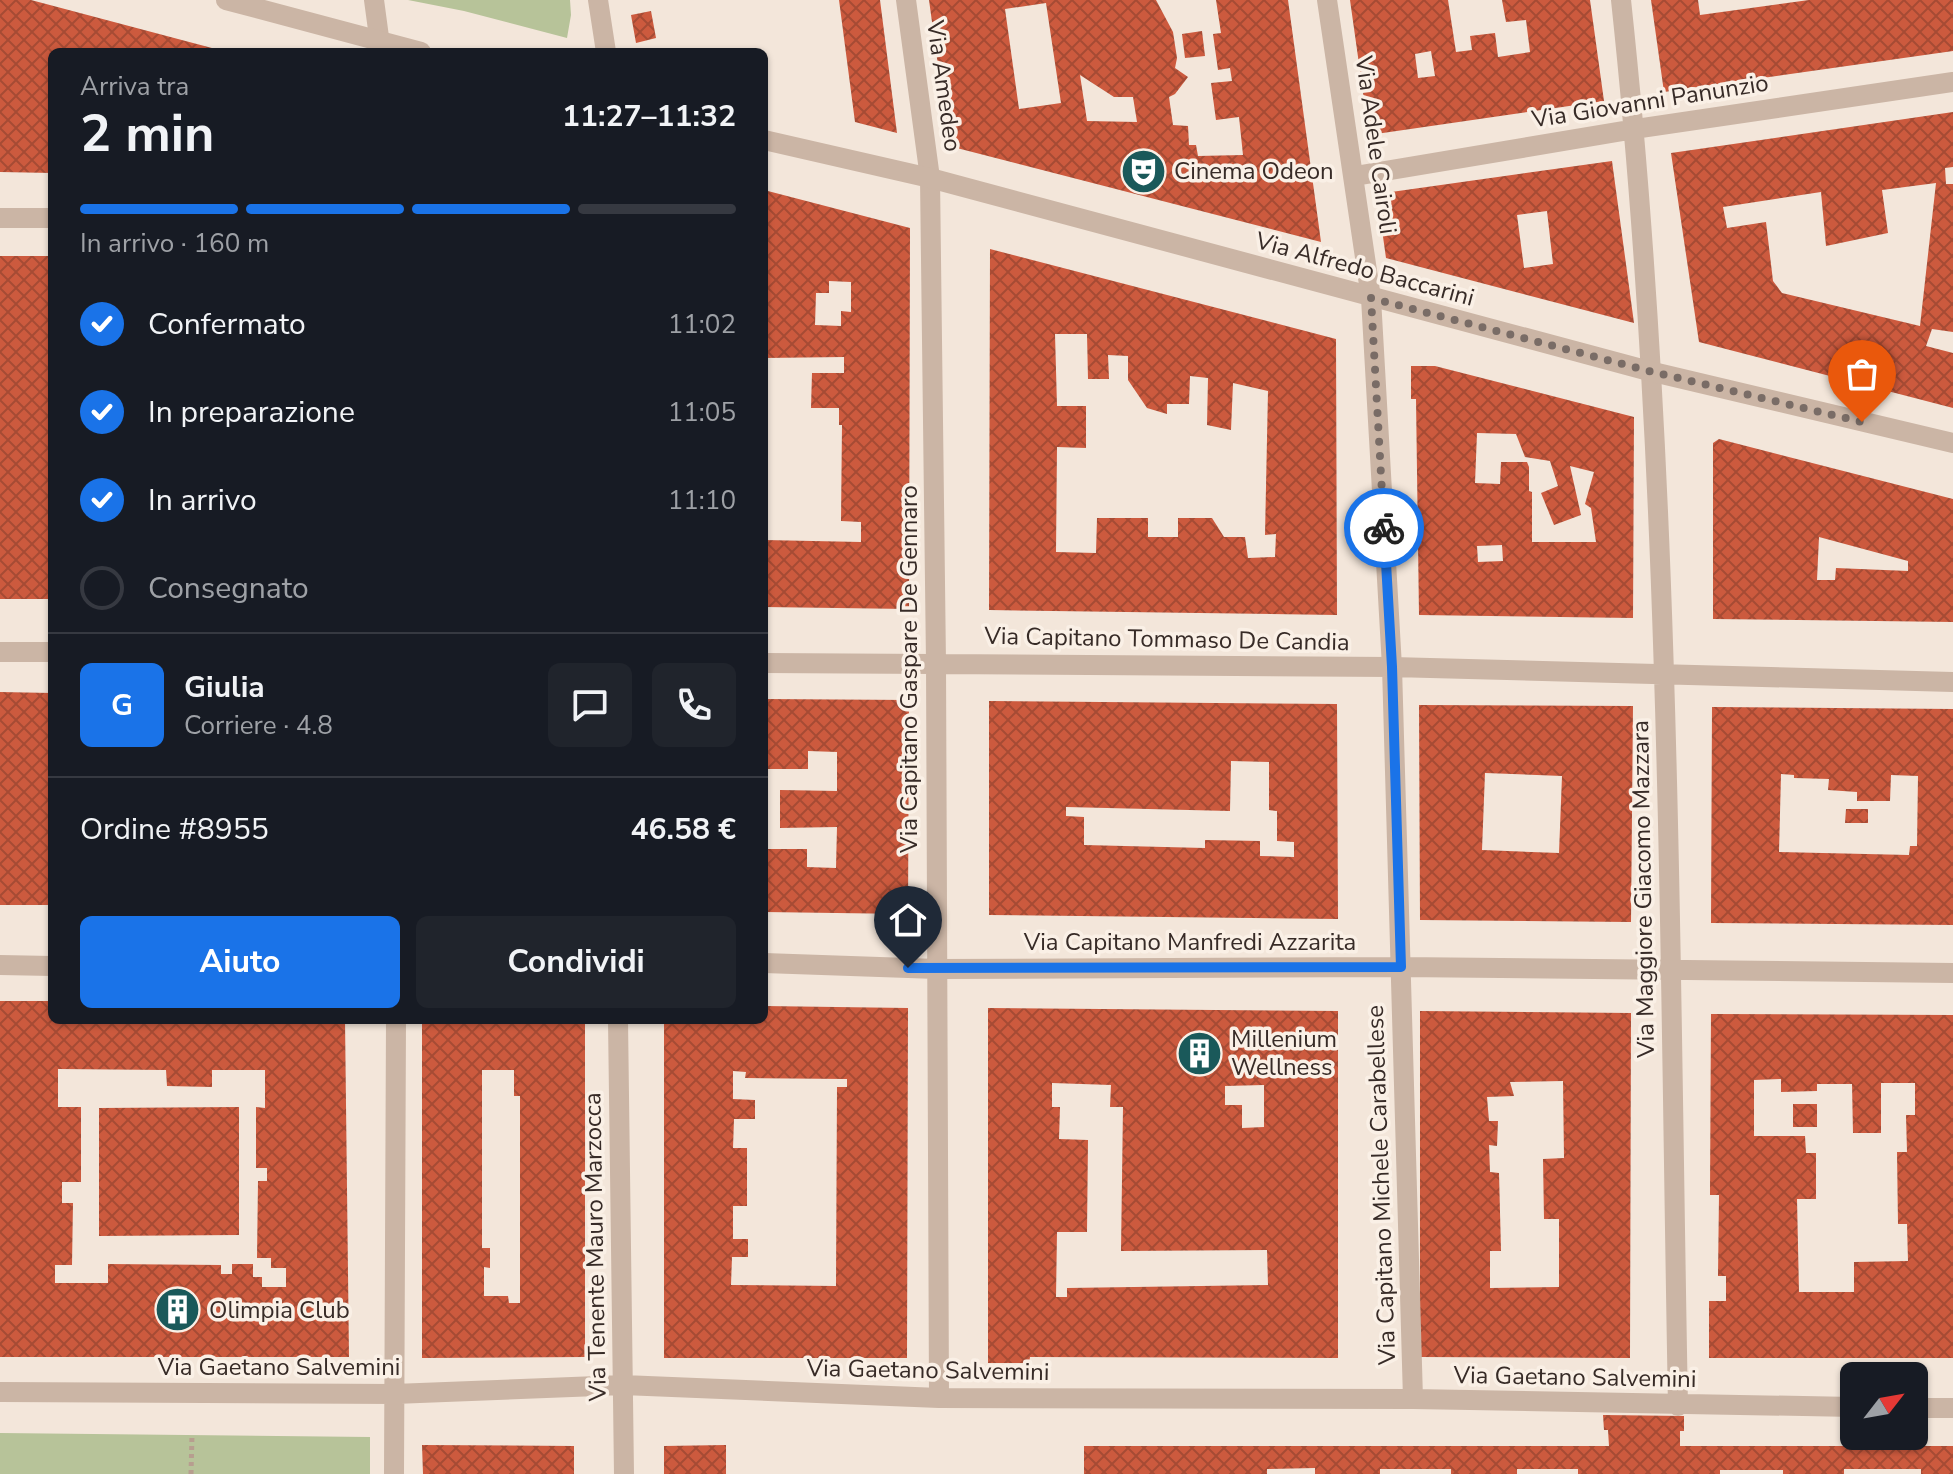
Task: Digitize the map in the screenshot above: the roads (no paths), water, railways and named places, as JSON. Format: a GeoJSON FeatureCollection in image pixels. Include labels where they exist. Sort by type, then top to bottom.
{"type":"FeatureCollection","features":[{"type":"Feature","properties":{"kind":"street"},"geometry":{"type":"LineString","coordinates":[[226,0],[381,46],[374,0]]}},
{"type":"Feature","properties":{"kind":"street"},"geometry":{"type":"LineString","coordinates":[[598,0],[605,48]]}},
{"type":"Feature","properties":{"kind":"street","name":"Via Amedeo"},"geometry":{"type":"LineString","coordinates":[[906,0],[930,178]]}},
{"type":"Feature","properties":{"kind":"street","name":"Via Adele Cairoli"},"geometry":{"type":"LineString","coordinates":[[1327,0],[1371,298]]}},
{"type":"Feature","properties":{"kind":"street","name":"Via Maggiore Giacomo Mazzara"},"geometry":{"type":"LineString","coordinates":[[1621,0],[1635,129],[1665,676],[1678,1406]]}},
{"type":"Feature","properties":{"kind":"street","name":"Via Giovanni Panunzio"},"geometry":{"type":"LineString","coordinates":[[1355,176],[1635,129],[1953,82]]}},
{"type":"Feature","properties":{"kind":"street","name":"Via Alfredo Baccarini"},"geometry":{"type":"LineString","coordinates":[[768,141],[930,178],[1649,371],[1953,443]]}},
{"type":"Feature","properties":{"kind":"street","name":"Via Capitano Gaspare De Gennaro"},"geometry":{"type":"LineString","coordinates":[[930,178],[936,663],[939,1398]]}},
{"type":"Feature","properties":{"kind":"street"},"geometry":{"type":"LineString","coordinates":[[0,218],[48,218]]}},
{"type":"Feature","properties":{"kind":"street","name":"Via Capitano Michele Carabellese"},"geometry":{"type":"LineString","coordinates":[[1371,298],[1392,667],[1413,1399]]}},
{"type":"Feature","properties":{"kind":"street"},"geometry":{"type":"LineString","coordinates":[[0,652],[48,652]]}},
{"type":"Feature","properties":{"kind":"street","name":"Via Capitano Tommaso De Candia"},"geometry":{"type":"LineString","coordinates":[[768,663],[1392,667],[1953,682]]}},
{"type":"Feature","properties":{"kind":"street","name":"Via Capitano Manfredi Azzarita"},"geometry":{"type":"LineString","coordinates":[[768,963],[937,969],[1401,967],[1953,973]]}},
{"type":"Feature","properties":{"kind":"street"},"geometry":{"type":"LineString","coordinates":[[0,965],[48,966]]}},
{"type":"Feature","properties":{"kind":"street"},"geometry":{"type":"LineString","coordinates":[[394,1474],[396,1024]]}},
{"type":"Feature","properties":{"kind":"street","name":"Via Tenente Mauro Marzocca"},"geometry":{"type":"LineString","coordinates":[[618,1024],[624,1474]]}},
{"type":"Feature","properties":{"kind":"street","name":"Via Gaetano Salvemini"},"geometry":{"type":"LineString","coordinates":[[0,1392],[394,1394],[623,1385],[939,1398],[1413,1399],[1840,1407]]}},
{"type":"Feature","properties":{"kind":"street"},"geometry":{"type":"LineString","coordinates":[[1928,1408],[1953,1408]]}},
{"type":"Feature","properties":{"kind":"place","name":"Cinema Odeon"},"geometry":{"type":"Point","coordinates":[1143,171]}},
{"type":"Feature","properties":{"kind":"place","name":"Millenium Wellness"},"geometry":{"type":"Point","coordinates":[1200,1053]}},
{"type":"Feature","properties":{"kind":"place","name":"Olimpia Club"},"geometry":{"type":"Point","coordinates":[178,1310]}}]}
